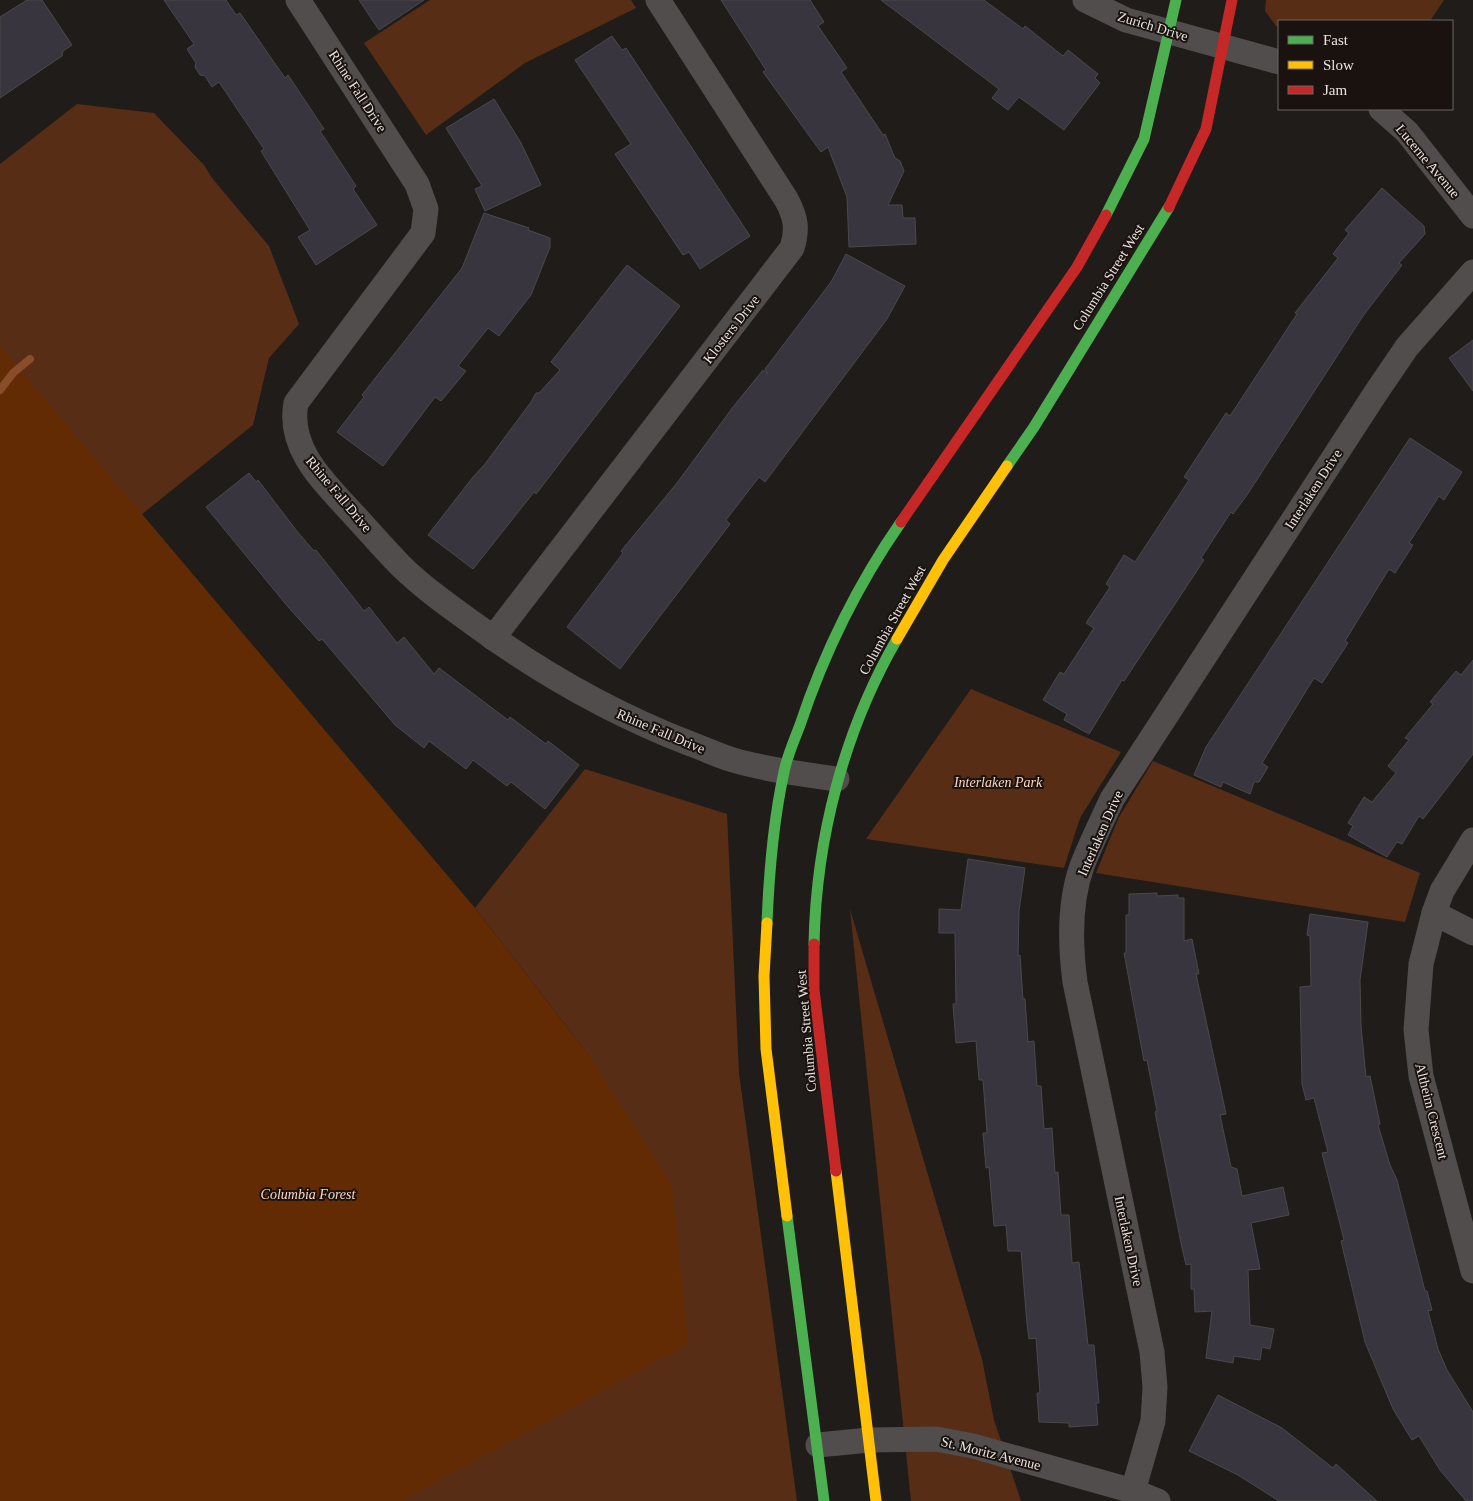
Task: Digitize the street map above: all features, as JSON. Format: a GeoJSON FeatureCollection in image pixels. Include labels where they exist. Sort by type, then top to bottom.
{"type":"FeatureCollection","features":[{"type":"Feature","properties":{"kind":"main road"},"geometry":{"type":"LineString","coordinates":[[824,1501],[766,1049],[764,976],[770,862],[784,771],[837,631],[886,544],[1077,267],[1114,200],[1144,139],[1176,0]]}},
{"type":"Feature","properties":{"kind":"main road","name":"Columbia Street West"},"geometry":{"type":"LineString","coordinates":[[876,1501],[814,990],[815,896],[838,778],[856,725],[880,668],[943,560],[1034,427],[1170,204],[1206,129],[1232,0]]}},
{"type":"Feature","properties":{"kind":"street","name":"Rhine Fall Drive"},"geometry":{"type":"LineString","coordinates":[[298,0],[417,184],[426,209],[423,233],[296,403],[295,434],[303,451],[331,489],[401,566],[448,605],[555,680],[599,704],[662,733],[731,759],[784,771],[838,778]]}},
{"type":"Feature","properties":{"kind":"street","name":"Klosters Drive"},"geometry":{"type":"LineString","coordinates":[[493,638],[792,248],[797,233],[794,214],[786,199],[658,0]]}},
{"type":"Feature","properties":{"kind":"street","name":"Zurich Drive"},"geometry":{"type":"LineString","coordinates":[[1085,0],[1126,20],[1224,46]]}},
{"type":"Feature","properties":{"kind":"street"},"geometry":{"type":"LineString","coordinates":[[1224,46],[1278,62]]}},
{"type":"Feature","properties":{"kind":"street","name":"Lucerne Avenue"},"geometry":{"type":"LineString","coordinates":[[1382,110],[1407,132],[1473,216]]}},
{"type":"Feature","properties":{"kind":"street","name":"Interlaken Drive"},"geometry":{"type":"LineString","coordinates":[[1133,1491],[1153,1421],[1155,1387],[1152,1352],[1070,952],[1073,910],[1082,868],[1112,799],[1377,391],[1407,347],[1473,272]]}},
{"type":"Feature","properties":{"kind":"street","name":"Altheim Crescent"},"geometry":{"type":"LineString","coordinates":[[1473,840],[1442,890],[1421,964],[1417,998],[1418,1051],[1421,1076],[1473,1270]]}},
{"type":"Feature","properties":{"kind":"street"},"geometry":{"type":"LineString","coordinates":[[1434,913],[1473,933]]}},
{"type":"Feature","properties":{"kind":"street","name":"St. Moritz Avenue"},"geometry":{"type":"LineString","coordinates":[[818,1445],[869,1440],[936,1439],[972,1446],[1133,1491],[1158,1501]]}},
{"type":"Feature","properties":{"kind":"green space"},"geometry":{"type":"Polygon","coordinates":[[[430,0],[631,0],[636,8],[525,63],[426,135],[364,43],[430,0]]]}},
{"type":"Feature","properties":{"kind":"green space"},"geometry":{"type":"Polygon","coordinates":[[[1266,0],[1444,0],[1431,20],[1278,20],[1278,27],[1265,11],[1266,0]]]}},
{"type":"Feature","properties":{"kind":"green space","name":"Columbia Forest"},"geometry":{"type":"Polygon","coordinates":[[[77,104],[154,113],[204,165],[212,178],[269,246],[299,324],[269,358],[253,425],[141,515],[588,1054],[475,908],[585,769],[727,814],[739,1073],[797,1501],[0,1501],[0,164],[77,104]]]}},
{"type":"Feature","properties":{"kind":"green space","name":"Columbia Forest"},"geometry":{"type":"Polygon","coordinates":[[[0,346],[475,908],[588,1054],[672,1185],[688,1344],[402,1501],[0,1501],[0,346]]]}},
{"type":"Feature","properties":{"kind":"green space","name":"Interlaken Park"},"geometry":{"type":"Polygon","coordinates":[[[971,689],[1121,752],[1080,818],[1064,868],[866,839],[971,689]]]}},
{"type":"Feature","properties":{"kind":"green space"},"geometry":{"type":"Polygon","coordinates":[[[1153,761],[1420,873],[1405,922],[1096,873],[1119,817],[1153,761]]]}},
{"type":"Feature","properties":{"kind":"green space"},"geometry":{"type":"Polygon","coordinates":[[[850,909],[982,1359],[994,1420],[1021,1501],[911,1501],[850,909]]]}},
{"type":"Feature","properties":{"kind":"building"},"geometry":{"type":"Polygon","coordinates":[[[27,0],[42,0],[72,45],[63,51],[62,56],[0,98],[0,17],[27,0]]]}},
{"type":"Feature","properties":{"kind":"building"},"geometry":{"type":"Polygon","coordinates":[[[164,0],[226,0],[236,15],[240,13],[285,78],[288,75],[324,129],[320,131],[356,186],[353,189],[377,225],[316,265],[298,237],[310,230],[261,151],[264,149],[219,82],[212,87],[205,76],[200,75],[195,67],[196,63],[187,49],[194,44],[164,0]]]}},
{"type":"Feature","properties":{"kind":"building"},"geometry":{"type":"Polygon","coordinates":[[[359,0],[424,0],[379,30],[359,0]]]}},
{"type":"Feature","properties":{"kind":"building"},"geometry":{"type":"Polygon","coordinates":[[[721,0],[810,0],[824,22],[818,26],[847,68],[841,72],[883,135],[885,134],[895,158],[900,161],[904,171],[888,205],[902,205],[903,218],[915,218],[916,244],[849,247],[847,197],[828,147],[821,152],[763,72],[766,70],[721,0]]]}},
{"type":"Feature","properties":{"kind":"building"},"geometry":{"type":"Polygon","coordinates":[[[881,0],[984,0],[1023,29],[1025,26],[1063,56],[1068,50],[1098,74],[1095,78],[1100,83],[1064,130],[1019,97],[1008,110],[992,98],[999,89],[881,0]]]}},
{"type":"Feature","properties":{"kind":"building"},"geometry":{"type":"Polygon","coordinates":[[[612,36],[622,50],[626,48],[750,236],[700,269],[689,252],[683,255],[615,154],[631,144],[575,60],[612,36]]]}},
{"type":"Feature","properties":{"kind":"building"},"geometry":{"type":"Polygon","coordinates":[[[494,99],[521,143],[541,185],[485,211],[475,189],[482,186],[446,128],[494,99]]]}},
{"type":"Feature","properties":{"kind":"building"},"geometry":{"type":"Polygon","coordinates":[[[1382,188],[1424,226],[1425,234],[1399,263],[1402,265],[1363,316],[1247,495],[1233,514],[1231,512],[1201,558],[1204,560],[1124,681],[1122,680],[1089,734],[1064,720],[1067,714],[1043,700],[1060,672],[1064,674],[1094,628],[1086,623],[1110,587],[1106,584],[1124,555],[1135,562],[1189,480],[1184,477],[1226,413],[1230,416],[1297,314],[1295,313],[1338,258],[1333,254],[1349,233],[1345,230],[1382,188]]]}},
{"type":"Feature","properties":{"kind":"building"},"geometry":{"type":"Polygon","coordinates":[[[484,213],[529,228],[528,230],[550,238],[550,247],[531,295],[499,336],[488,328],[458,366],[466,371],[441,401],[435,397],[383,466],[337,432],[364,397],[362,395],[462,268],[484,213]]]}},
{"type":"Feature","properties":{"kind":"building"},"geometry":{"type":"Polygon","coordinates":[[[846,254],[905,286],[887,319],[765,482],[759,477],[726,520],[730,524],[620,669],[567,627],[623,553],[621,551],[677,483],[733,407],[763,370],[768,374],[765,369],[831,282],[846,254]]]}},
{"type":"Feature","properties":{"kind":"building"},"geometry":{"type":"Polygon","coordinates":[[[627,265],[680,306],[536,494],[534,492],[473,569],[428,535],[485,464],[536,393],[539,393],[560,370],[551,362],[627,265]]]}},
{"type":"Feature","properties":{"kind":"building"},"geometry":{"type":"Polygon","coordinates":[[[1473,340],[1473,391],[1449,358],[1473,340]]]}},
{"type":"Feature","properties":{"kind":"building"},"geometry":{"type":"Polygon","coordinates":[[[1410,438],[1462,472],[1444,500],[1439,496],[1409,543],[1413,545],[1395,573],[1389,569],[1345,641],[1348,643],[1322,683],[1314,678],[1262,763],[1268,767],[1259,782],[1254,782],[1250,794],[1223,782],[1221,787],[1194,775],[1206,747],[1410,438]]]}},
{"type":"Feature","properties":{"kind":"building"},"geometry":{"type":"Polygon","coordinates":[[[249,473],[256,482],[258,480],[296,530],[314,551],[316,550],[364,611],[369,607],[397,643],[404,637],[434,674],[439,668],[508,720],[510,717],[546,744],[548,741],[579,765],[545,809],[511,782],[507,786],[473,760],[466,769],[429,741],[424,748],[395,725],[322,639],[319,641],[289,608],[206,507],[249,473]]]}},
{"type":"Feature","properties":{"kind":"building"},"geometry":{"type":"Polygon","coordinates":[[[1473,660],[1473,754],[1423,819],[1419,816],[1402,844],[1397,842],[1387,857],[1348,835],[1353,826],[1348,823],[1364,797],[1372,802],[1396,773],[1388,766],[1409,740],[1405,738],[1433,704],[1430,702],[1456,671],[1461,675],[1473,660]]]}},
{"type":"Feature","properties":{"kind":"building"},"geometry":{"type":"Polygon","coordinates":[[[968,859],[1025,868],[1019,911],[1018,956],[1020,955],[1028,1042],[1034,1041],[1037,1086],[1041,1086],[1044,1129],[1052,1128],[1055,1173],[1058,1172],[1061,1215],[1069,1215],[1072,1263],[1079,1262],[1088,1345],[1094,1345],[1099,1403],[1096,1403],[1098,1425],[1069,1427],[1069,1423],[1039,1422],[1037,1393],[1040,1393],[1036,1338],[1029,1339],[1021,1251],[1008,1251],[1006,1225],[994,1226],[989,1167],[986,1168],[983,1133],[987,1133],[983,1080],[979,1080],[976,1041],[956,1043],[953,1004],[956,1004],[955,933],[939,933],[939,909],[961,910],[968,859]]]}},
{"type":"Feature","properties":{"kind":"building"},"geometry":{"type":"Polygon","coordinates":[[[1157,893],[1157,896],[1178,895],[1178,898],[1184,898],[1184,941],[1192,939],[1199,974],[1196,974],[1226,1114],[1220,1115],[1231,1167],[1237,1169],[1242,1196],[1283,1187],[1289,1215],[1251,1223],[1260,1269],[1248,1270],[1250,1325],[1274,1329],[1270,1349],[1262,1347],[1260,1360],[1234,1356],[1233,1363],[1206,1358],[1212,1311],[1195,1312],[1194,1289],[1191,1289],[1191,1264],[1186,1265],[1181,1243],[1155,1112],[1157,1111],[1147,1060],[1144,1061],[1124,953],[1126,953],[1126,915],[1129,915],[1129,894],[1157,893]]]}},
{"type":"Feature","properties":{"kind":"building"},"geometry":{"type":"Polygon","coordinates":[[[1310,914],[1368,922],[1360,980],[1361,1026],[1366,1077],[1370,1076],[1380,1124],[1378,1125],[1390,1165],[1397,1180],[1425,1291],[1427,1291],[1432,1310],[1428,1311],[1438,1349],[1447,1370],[1473,1412],[1473,1501],[1466,1501],[1440,1470],[1419,1436],[1412,1440],[1393,1409],[1365,1342],[1341,1241],[1344,1240],[1322,1153],[1328,1152],[1314,1098],[1306,1100],[1302,1084],[1300,987],[1311,986],[1310,936],[1307,935],[1310,914]]]}},
{"type":"Feature","properties":{"kind":"building"},"geometry":{"type":"Polygon","coordinates":[[[1218,1395],[1282,1428],[1333,1468],[1336,1464],[1377,1501],[1279,1501],[1238,1475],[1189,1451],[1218,1395]]]}},
{"type":"Feature","properties":{"kind":"waterway"},"geometry":{"type":"LineString","coordinates":[[0,390],[13,373],[30,359]]}},
{"type":"Feature","properties":{"kind":"traffic: fast"},"geometry":{"type":"LineString","coordinates":[[1106,215],[1144,139],[1176,0]]}},
{"type":"Feature","properties":{"kind":"traffic: fast"},"geometry":{"type":"LineString","coordinates":[[1007,466],[1034,427],[1169,207]]}},
{"type":"Feature","properties":{"kind":"traffic: fast"},"geometry":{"type":"LineString","coordinates":[[767,923],[774,829],[780,791],[789,754],[809,698],[843,620],[870,570],[901,522]]}},
{"type":"Feature","properties":{"kind":"traffic: fast"},"geometry":{"type":"LineString","coordinates":[[814,944],[820,865],[836,786],[862,711],[878,674],[897,639]]}},
{"type":"Feature","properties":{"kind":"traffic: fast"},"geometry":{"type":"LineString","coordinates":[[787,1216],[824,1501]]}},
{"type":"Feature","properties":{"kind":"traffic: slow"},"geometry":{"type":"LineString","coordinates":[[897,639],[943,560],[1007,466]]}},
{"type":"Feature","properties":{"kind":"traffic: slow"},"geometry":{"type":"LineString","coordinates":[[767,923],[764,976],[766,1049],[787,1216]]}},
{"type":"Feature","properties":{"kind":"traffic: slow"},"geometry":{"type":"LineString","coordinates":[[836,1171],[876,1501]]}},
{"type":"Feature","properties":{"kind":"traffic: jam"},"geometry":{"type":"LineString","coordinates":[[1169,207],[1206,129],[1232,0]]}},
{"type":"Feature","properties":{"kind":"traffic: jam"},"geometry":{"type":"LineString","coordinates":[[901,522],[1077,267],[1106,215]]}},
{"type":"Feature","properties":{"kind":"traffic: jam"},"geometry":{"type":"LineString","coordinates":[[814,944],[814,990],[836,1171]]}}]}
